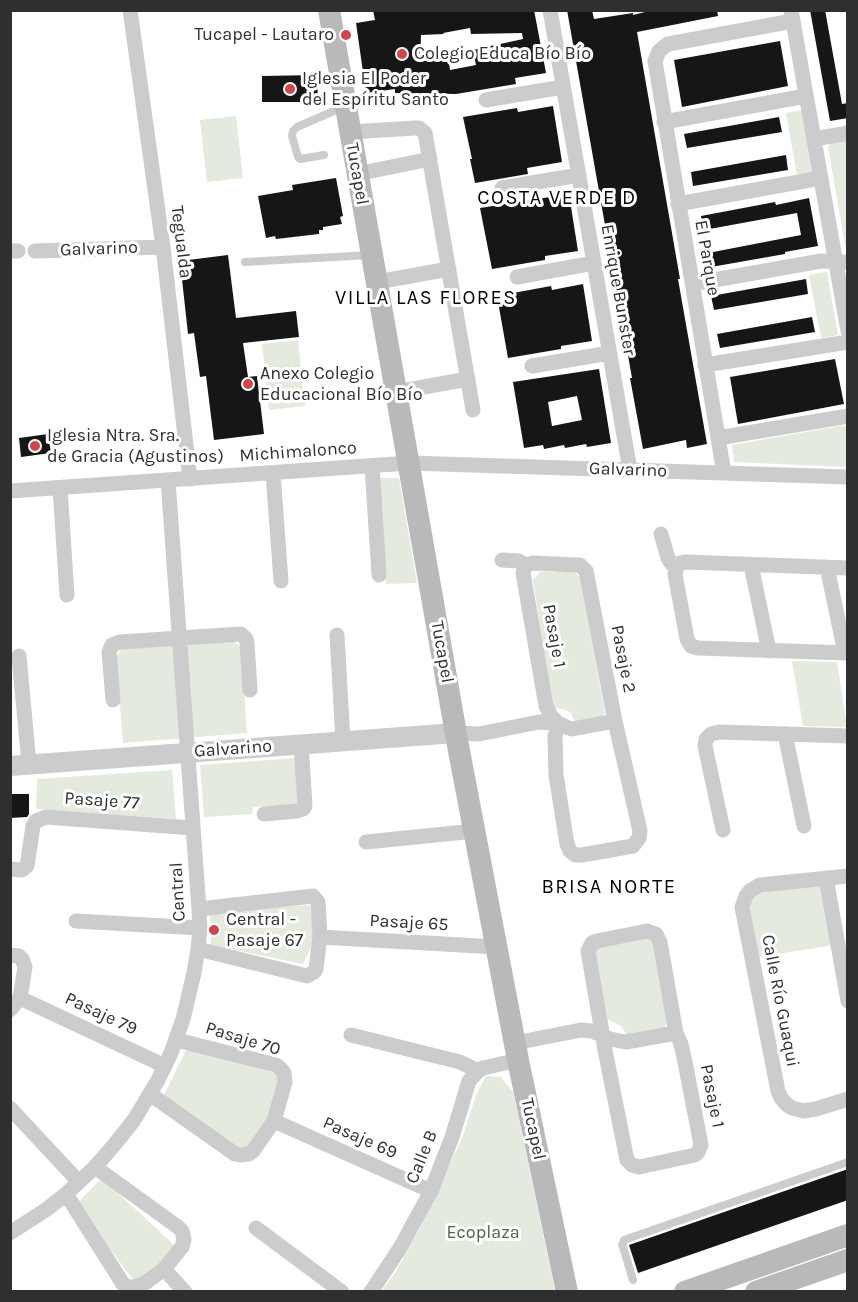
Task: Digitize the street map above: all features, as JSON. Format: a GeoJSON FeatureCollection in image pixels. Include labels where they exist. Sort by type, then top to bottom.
{"type":"FeatureCollection","features":[{"type":"Feature","properties":{"kind":"main road","name":"Tucapel"},"geometry":{"type":"LineString","coordinates":[[328,10],[456,733],[517,1051],[567,1292]]}},
{"type":"Feature","properties":{"kind":"main road"},"geometry":{"type":"LineString","coordinates":[[685,1292],[848,1235]]}},
{"type":"Feature","properties":{"kind":"main road"},"geometry":{"type":"LineString","coordinates":[[756,1292],[848,1260]]}},
{"type":"Feature","properties":{"kind":"street","name":"Tegualda"},"geometry":{"type":"LineString","coordinates":[[130,10],[163,247],[190,479]]}},
{"type":"Feature","properties":{"kind":"street","name":"Enrique Bunster"},"geometry":{"type":"LineString","coordinates":[[550,10],[630,470]]}},
{"type":"Feature","properties":{"kind":"street"},"geometry":{"type":"LineString","coordinates":[[792,16],[821,178],[842,262],[848,331]]}},
{"type":"Feature","properties":{"kind":"street","name":"El Parque"},"geometry":{"type":"LineString","coordinates":[[724,473],[655,61],[658,51],[674,42],[792,16]]}},
{"type":"Feature","properties":{"kind":"street"},"geometry":{"type":"LineString","coordinates":[[486,100],[563,87]]}},
{"type":"Feature","properties":{"kind":"street"},"geometry":{"type":"LineString","coordinates":[[664,122],[806,96]]}},
{"type":"Feature","properties":{"kind":"street"},"geometry":{"type":"LineString","coordinates":[[350,132],[419,128],[425,133],[473,410]]}},
{"type":"Feature","properties":{"kind":"street"},"geometry":{"type":"LineString","coordinates":[[814,138],[848,133]]}},
{"type":"Feature","properties":{"kind":"street"},"geometry":{"type":"LineString","coordinates":[[357,174],[430,159]]}},
{"type":"Feature","properties":{"kind":"street"},"geometry":{"type":"LineString","coordinates":[[502,188],[579,175]]}},
{"type":"Feature","properties":{"kind":"street"},"geometry":{"type":"LineString","coordinates":[[678,204],[821,178]]}},
{"type":"Feature","properties":{"kind":"street","name":"Galvarino"},"geometry":{"type":"LineString","coordinates":[[35,251],[163,247]]}},
{"type":"Feature","properties":{"kind":"street"},"geometry":{"type":"LineString","coordinates":[[692,284],[821,261],[842,262]]}},
{"type":"Feature","properties":{"kind":"street"},"geometry":{"type":"LineString","coordinates":[[517,277],[594,263]]}},
{"type":"Feature","properties":{"kind":"street"},"geometry":{"type":"LineString","coordinates":[[376,282],[449,269]]}},
{"type":"Feature","properties":{"kind":"street"},"geometry":{"type":"LineString","coordinates":[[705,365],[848,342]]}},
{"type":"Feature","properties":{"kind":"street"},"geometry":{"type":"LineString","coordinates":[[532,366],[610,353]]}},
{"type":"Feature","properties":{"kind":"street"},"geometry":{"type":"LineString","coordinates":[[396,392],[468,379]]}},
{"type":"Feature","properties":{"kind":"street"},"geometry":{"type":"LineString","coordinates":[[718,438],[848,416]]}},
{"type":"Feature","properties":{"kind":"street","name":"Galvarino"},"geometry":{"type":"LineString","coordinates":[[408,464],[848,477]]}},
{"type":"Feature","properties":{"kind":"street","name":"Michimalonco"},"geometry":{"type":"LineString","coordinates":[[10,491],[408,464]]}},
{"type":"Feature","properties":{"kind":"street"},"geometry":{"type":"LineString","coordinates":[[372,466],[379,574]]}},
{"type":"Feature","properties":{"kind":"street"},"geometry":{"type":"LineString","coordinates":[[273,473],[281,581]]}},
{"type":"Feature","properties":{"kind":"street","name":"Central"},"geometry":{"type":"LineString","coordinates":[[10,1233],[66,1194],[116,1144],[134,1120],[165,1066],[177,1040],[189,997],[200,928],[168,480]]}},
{"type":"Feature","properties":{"kind":"street"},"geometry":{"type":"LineString","coordinates":[[60,488],[67,595]]}},
{"type":"Feature","properties":{"kind":"street"},"geometry":{"type":"LineString","coordinates":[[661,534],[668,558],[677,566]]}},
{"type":"Feature","properties":{"kind":"street","name":"Pasaje 2"},"geometry":{"type":"LineString","coordinates":[[502,560],[519,561],[525,566],[533,563],[580,565],[586,571],[615,721],[640,831],[638,841],[630,847],[582,855],[575,855],[570,851],[556,775],[555,737],[558,723]]}},
{"type":"Feature","properties":{"kind":"street"},"geometry":{"type":"LineString","coordinates":[[828,567],[846,653],[698,648],[691,646],[687,639],[675,574],[680,563],[686,562],[751,565],[828,567],[848,568]]}},
{"type":"Feature","properties":{"kind":"street"},"geometry":{"type":"LineString","coordinates":[[751,565],[769,651]]}},
{"type":"Feature","properties":{"kind":"street","name":"Pasaje 1"},"geometry":{"type":"LineString","coordinates":[[525,566],[523,573],[546,706],[558,723]]}},
{"type":"Feature","properties":{"kind":"street"},"geometry":{"type":"LineString","coordinates":[[113,700],[110,652],[112,645],[120,642],[238,634],[243,636],[247,643],[250,690]]}},
{"type":"Feature","properties":{"kind":"street"},"geometry":{"type":"LineString","coordinates":[[337,635],[343,741]]}},
{"type":"Feature","properties":{"kind":"street"},"geometry":{"type":"LineString","coordinates":[[19,656],[20,765]]}},
{"type":"Feature","properties":{"kind":"street"},"geometry":{"type":"LineString","coordinates":[[456,733],[479,734],[538,722],[558,723],[572,729],[615,721]]}},
{"type":"Feature","properties":{"kind":"street"},"geometry":{"type":"LineString","coordinates":[[723,830],[705,746],[708,736],[719,732],[848,736]]}},
{"type":"Feature","properties":{"kind":"street","name":"Galvarino"},"geometry":{"type":"LineString","coordinates":[[20,765],[456,733]]}},
{"type":"Feature","properties":{"kind":"street"},"geometry":{"type":"LineString","coordinates":[[785,734],[804,826]]}},
{"type":"Feature","properties":{"kind":"street"},"geometry":{"type":"LineString","coordinates":[[264,814],[297,811],[305,806],[301,744]]}},
{"type":"Feature","properties":{"kind":"street","name":"Pasaje 77"},"geometry":{"type":"LineString","coordinates":[[10,869],[22,870],[27,866],[33,826],[36,821],[46,817],[193,828]]}},
{"type":"Feature","properties":{"kind":"street"},"geometry":{"type":"LineString","coordinates":[[366,842],[475,831]]}},
{"type":"Feature","properties":{"kind":"street"},"geometry":{"type":"LineString","coordinates":[[848,876],[826,879],[848,1001]]}},
{"type":"Feature","properties":{"kind":"street","name":"Calle Río Guaqui"},"geometry":{"type":"LineString","coordinates":[[826,879],[759,885],[746,896],[742,907],[778,1091],[786,1104],[804,1111],[848,1099]]}},
{"type":"Feature","properties":{"kind":"street"},"geometry":{"type":"LineString","coordinates":[[198,949],[307,976],[316,969],[320,937],[318,902],[313,896],[199,909]]}},
{"type":"Feature","properties":{"kind":"street"},"geometry":{"type":"LineString","coordinates":[[76,921],[200,928]]}},
{"type":"Feature","properties":{"kind":"street","name":"Pasaje 1"},"geometry":{"type":"LineString","coordinates":[[647,931],[656,934],[660,942],[676,1033],[681,1044],[687,1073],[701,1142],[700,1149],[690,1157],[639,1167],[632,1165],[627,1160],[588,955],[589,946],[597,941],[647,931]]}},
{"type":"Feature","properties":{"kind":"street","name":"Pasaje 65"},"geometry":{"type":"LineString","coordinates":[[320,937],[497,947]]}},
{"type":"Feature","properties":{"kind":"street"},"geometry":{"type":"LineString","coordinates":[[10,955],[19,956],[24,963],[22,992],[15,1004]]}},
{"type":"Feature","properties":{"kind":"street","name":"Pasaje 79"},"geometry":{"type":"LineString","coordinates":[[15,1004],[165,1066]]}},
{"type":"Feature","properties":{"kind":"street"},"geometry":{"type":"LineString","coordinates":[[351,1035],[460,1062],[478,1071],[517,1051],[581,1030],[592,1031],[610,1040],[626,1042],[676,1033]]}},
{"type":"Feature","properties":{"kind":"street","name":"Pasaje 70"},"geometry":{"type":"LineString","coordinates":[[177,1040],[276,1065],[280,1068],[284,1073],[285,1082],[274,1121]]}},
{"type":"Feature","properties":{"kind":"street","name":"Calle B"},"geometry":{"type":"LineString","coordinates":[[371,1292],[400,1248],[431,1191],[452,1137],[468,1081],[478,1071]]}},
{"type":"Feature","properties":{"kind":"street"},"geometry":{"type":"LineString","coordinates":[[150,1094],[235,1154],[249,1154],[253,1151],[274,1121]]}},
{"type":"Feature","properties":{"kind":"street"},"geometry":{"type":"LineString","coordinates":[[10,1108],[79,1182]]}},
{"type":"Feature","properties":{"kind":"street","name":"Pasaje 69"},"geometry":{"type":"LineString","coordinates":[[274,1121],[431,1191]]}},
{"type":"Feature","properties":{"kind":"street"},"geometry":{"type":"LineString","coordinates":[[66,1194],[123,1284],[134,1287],[145,1283],[165,1269],[182,1247],[184,1240],[182,1231],[95,1167]]}},
{"type":"Feature","properties":{"kind":"street"},"geometry":{"type":"LineString","coordinates":[[256,1228],[342,1292]]}},
{"type":"Feature","properties":{"kind":"street"},"geometry":{"type":"LineString","coordinates":[[165,1269],[185,1292]]}},
{"type":"Feature","properties":{"kind":"lane"},"geometry":{"type":"LineString","coordinates":[[324,155],[300,159],[292,136],[293,131],[297,127],[345,106]]}},
{"type":"Feature","properties":{"kind":"lane"},"geometry":{"type":"LineString","coordinates":[[245,262],[372,255]]}},
{"type":"Feature","properties":{"kind":"lane"},"geometry":{"type":"LineString","coordinates":[[633,1280],[622,1247],[624,1240],[848,1162]]}},
{"type":"Feature","properties":{"kind":"green space"},"geometry":{"type":"Polygon","coordinates":[[[803,110],[815,173],[797,176],[786,113],[803,110]]]}},
{"type":"Feature","properties":{"kind":"green space"},"geometry":{"type":"Polygon","coordinates":[[[236,116],[243,178],[207,182],[200,120],[236,116]]]}},
{"type":"Feature","properties":{"kind":"green space"},"geometry":{"type":"Polygon","coordinates":[[[847,140],[847,252],[828,147],[831,143],[847,140]]]}},
{"type":"Feature","properties":{"kind":"green space"},"geometry":{"type":"Polygon","coordinates":[[[827,272],[838,335],[821,338],[809,275],[827,272]]]}},
{"type":"Feature","properties":{"kind":"green space"},"geometry":{"type":"Polygon","coordinates":[[[298,340],[305,406],[269,410],[262,344],[298,340]]]}},
{"type":"Feature","properties":{"kind":"green space"},"geometry":{"type":"Polygon","coordinates":[[[845,425],[848,434],[846,467],[734,462],[732,445],[845,425]]]}},
{"type":"Feature","properties":{"kind":"green space"},"geometry":{"type":"Polygon","coordinates":[[[379,478],[399,478],[417,583],[386,584],[379,478]]]}},
{"type":"Feature","properties":{"kind":"green space"},"geometry":{"type":"Polygon","coordinates":[[[540,572],[575,572],[580,578],[605,713],[600,719],[575,722],[571,713],[552,707],[533,580],[540,572]]]}},
{"type":"Feature","properties":{"kind":"green space"},"geometry":{"type":"Polygon","coordinates":[[[233,641],[241,647],[247,733],[123,743],[116,656],[124,647],[233,641]]]}},
{"type":"Feature","properties":{"kind":"green space"},"geometry":{"type":"Polygon","coordinates":[[[792,661],[837,662],[847,727],[803,726],[792,661]]]}},
{"type":"Feature","properties":{"kind":"green space"},"geometry":{"type":"Polygon","coordinates":[[[296,758],[299,804],[253,807],[252,814],[204,817],[200,765],[296,758]]]}},
{"type":"Feature","properties":{"kind":"green space"},"geometry":{"type":"Polygon","coordinates":[[[172,770],[176,819],[36,809],[37,779],[172,770]]]}},
{"type":"Feature","properties":{"kind":"green space"},"geometry":{"type":"Polygon","coordinates":[[[821,885],[833,945],[759,957],[750,908],[751,901],[761,893],[776,889],[821,885]]]}},
{"type":"Feature","properties":{"kind":"green space"},"geometry":{"type":"Polygon","coordinates":[[[310,905],[315,939],[303,964],[211,945],[210,913],[310,905]]]}},
{"type":"Feature","properties":{"kind":"green space"},"geometry":{"type":"Polygon","coordinates":[[[647,938],[654,942],[669,1019],[665,1028],[628,1037],[621,1026],[605,1018],[592,954],[598,947],[647,938]]]}},
{"type":"Feature","properties":{"kind":"green space"},"geometry":{"type":"Polygon","coordinates":[[[187,1048],[279,1076],[275,1108],[245,1152],[163,1097],[187,1048]]]}},
{"type":"Feature","properties":{"kind":"green space","name":"Ecoplaza"},"geometry":{"type":"Polygon","coordinates":[[[486,1076],[501,1077],[513,1092],[555,1291],[381,1292],[395,1273],[420,1228],[463,1136],[476,1095],[486,1076]]]}},
{"type":"Feature","properties":{"kind":"green space"},"geometry":{"type":"Polygon","coordinates":[[[102,1178],[174,1245],[162,1261],[135,1282],[76,1204],[102,1178]]]}},
{"type":"Feature","properties":{"kind":"building"},"geometry":{"type":"Polygon","coordinates":[[[373,10],[534,10],[546,73],[515,78],[516,84],[456,94],[395,93],[395,89],[366,93],[356,23],[375,20],[373,10]],[[470,28],[444,34],[421,35],[420,62],[448,56],[450,70],[476,65],[473,50],[523,39],[522,33],[471,34],[470,28]]]}},
{"type":"Feature","properties":{"kind":"building"},"geometry":{"type":"Polygon","coordinates":[[[567,10],[592,10],[594,19],[633,13],[633,15],[653,10],[717,10],[718,16],[637,32],[707,444],[687,448],[686,440],[643,449],[567,10]]]}},
{"type":"Feature","properties":{"kind":"building"},"geometry":{"type":"Polygon","coordinates":[[[810,10],[825,10],[842,104],[848,103],[848,118],[830,121],[810,10]]]}},
{"type":"Feature","properties":{"kind":"building"},"geometry":{"type":"Polygon","coordinates":[[[780,41],[788,86],[682,107],[674,60],[780,41]]]}},
{"type":"Feature","properties":{"kind":"building","name":"Iglesia El Poder del Espíritu Santo"},"geometry":{"type":"Polygon","coordinates":[[[317,75],[318,102],[262,102],[262,76],[317,75]]]}},
{"type":"Feature","properties":{"kind":"building"},"geometry":{"type":"Polygon","coordinates":[[[553,106],[562,162],[527,168],[528,174],[475,183],[463,117],[517,108],[518,112],[553,106]]]}},
{"type":"Feature","properties":{"kind":"building"},"geometry":{"type":"Polygon","coordinates":[[[779,117],[782,132],[687,148],[684,134],[779,117]]]}},
{"type":"Feature","properties":{"kind":"building"},"geometry":{"type":"Polygon","coordinates":[[[786,155],[788,170],[693,186],[691,172],[786,155]]]}},
{"type":"Feature","properties":{"kind":"building"},"geometry":{"type":"Polygon","coordinates":[[[336,178],[343,216],[340,217],[342,224],[323,227],[323,230],[319,230],[319,234],[266,238],[258,196],[293,190],[292,185],[336,178]]]}},
{"type":"Feature","properties":{"kind":"building"},"geometry":{"type":"Polygon","coordinates":[[[569,194],[578,251],[545,256],[545,260],[492,269],[480,208],[569,194]]]}},
{"type":"Feature","properties":{"kind":"building"},"geometry":{"type":"Polygon","coordinates":[[[809,198],[818,246],[711,267],[708,253],[801,235],[797,213],[704,230],[701,216],[809,198]]]}},
{"type":"Feature","properties":{"kind":"building"},"geometry":{"type":"Polygon","coordinates":[[[228,255],[236,318],[296,311],[299,337],[243,343],[248,377],[257,376],[264,434],[214,440],[206,376],[200,377],[194,333],[188,334],[180,261],[228,255]]]}},
{"type":"Feature","properties":{"kind":"building"},"geometry":{"type":"Polygon","coordinates":[[[806,279],[808,294],[714,310],[711,296],[806,279]]]}},
{"type":"Feature","properties":{"kind":"building"},"geometry":{"type":"Polygon","coordinates":[[[583,284],[592,341],[508,358],[497,296],[551,286],[552,290],[583,284]]]}},
{"type":"Feature","properties":{"kind":"building"},"geometry":{"type":"Polygon","coordinates":[[[812,317],[815,332],[720,348],[717,334],[812,317]]]}},
{"type":"Feature","properties":{"kind":"building"},"geometry":{"type":"Polygon","coordinates":[[[835,359],[844,404],[738,424],[730,377],[835,359]]]}},
{"type":"Feature","properties":{"kind":"building"},"geometry":{"type":"Polygon","coordinates":[[[599,369],[611,443],[587,447],[586,444],[565,448],[564,445],[544,449],[543,445],[524,448],[513,382],[599,369]],[[577,396],[548,402],[552,426],[582,420],[577,396]]]}},
{"type":"Feature","properties":{"kind":"building","name":"Iglesia Ntra. Sra. de Gracia (Agustinos)"},"geometry":{"type":"Polygon","coordinates":[[[48,434],[51,453],[21,457],[19,438],[48,434]]]}},
{"type":"Feature","properties":{"kind":"building"},"geometry":{"type":"Polygon","coordinates":[[[10,794],[29,794],[27,817],[10,818],[10,794]]]}},
{"type":"Feature","properties":{"kind":"building"},"geometry":{"type":"Polygon","coordinates":[[[848,1169],[848,1200],[638,1273],[629,1245],[848,1169]]]}},
{"type":"Feature","properties":{"kind":"place","name":"Tucapel - Lautaro"},"geometry":{"type":"Point","coordinates":[346,35]}},
{"type":"Feature","properties":{"kind":"place","name":"Colegio Educa Bío Bío"},"geometry":{"type":"Point","coordinates":[402,54]}},
{"type":"Feature","properties":{"kind":"place","name":"Iglesia El Poder del Espíritu Santo"},"geometry":{"type":"Point","coordinates":[290,89]}},
{"type":"Feature","properties":{"kind":"place","name":"Anexo Colegio Educacional Bío Bío"},"geometry":{"type":"Point","coordinates":[248,384]}},
{"type":"Feature","properties":{"kind":"place","name":"Iglesia Ntra. Sra. de Gracia (Agustinos)"},"geometry":{"type":"Point","coordinates":[35,446]}},
{"type":"Feature","properties":{"kind":"place","name":"Central - Pasaje 67"},"geometry":{"type":"Point","coordinates":[214,930]}},
{"type":"Feature","properties":{"kind":"district","name":"COSTA VERDE D"},"geometry":{"type":"Point","coordinates":[557,198]}},
{"type":"Feature","properties":{"kind":"district","name":"VILLA LAS FLORES"},"geometry":{"type":"Point","coordinates":[426,298]}},
{"type":"Feature","properties":{"kind":"district","name":"BRISA NORTE"},"geometry":{"type":"Point","coordinates":[609,887]}}]}
